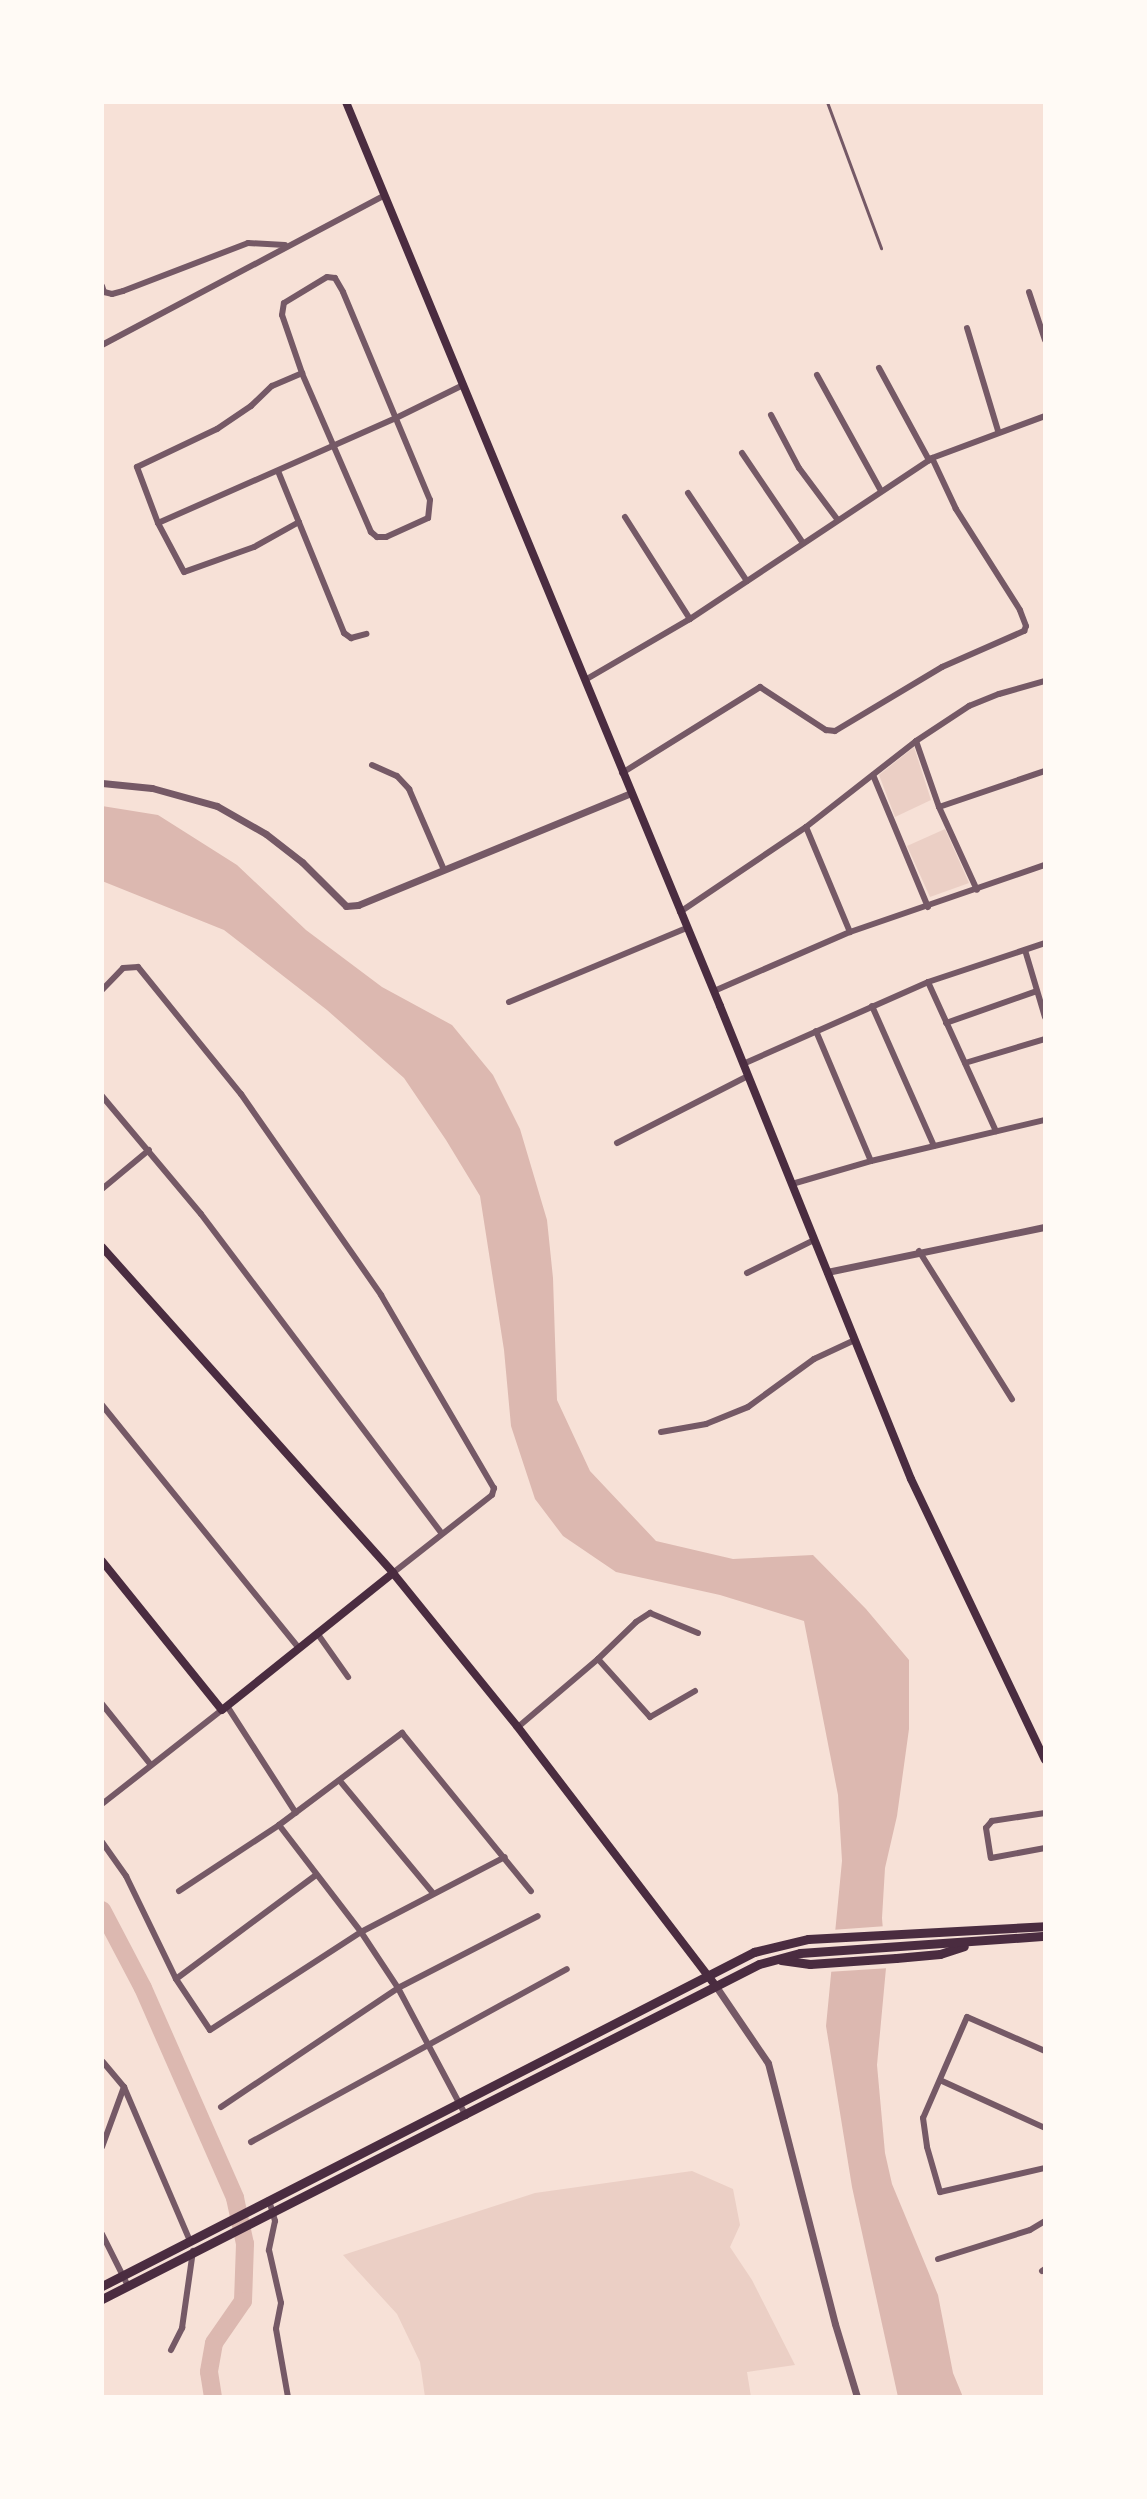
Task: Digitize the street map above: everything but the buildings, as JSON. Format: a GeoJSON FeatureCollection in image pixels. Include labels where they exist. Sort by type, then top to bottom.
{"type":"FeatureCollection","features":[{"type":"Feature","properties":{"kind":"main road"},"geometry":{"type":"LineString","coordinates":[[346,102],[714,991],[911,1479],[1045,1760]]}},
{"type":"Feature","properties":{"kind":"main road"},"geometry":{"type":"LineString","coordinates":[[102,1247],[393,1573],[518,1727],[715,1985]]}},
{"type":"Feature","properties":{"kind":"main road"},"geometry":{"type":"LineString","coordinates":[[102,1561],[225,1708],[393,1573]]}},
{"type":"Feature","properties":{"kind":"main road"},"geometry":{"type":"LineString","coordinates":[[102,2286],[736,1960],[810,1939],[1045,1926]]}},
{"type":"Feature","properties":{"kind":"main road"},"geometry":{"type":"LineString","coordinates":[[938,1942],[971,1932]]}},
{"type":"Feature","properties":{"kind":"main road"},"geometry":{"type":"LineString","coordinates":[[102,2299],[466,2116],[715,1985],[775,1959],[805,1952],[1045,1936]]}},
{"type":"Feature","properties":{"kind":"main road"},"geometry":{"type":"LineString","coordinates":[[775,1959],[813,1963],[896,1958],[940,1954],[971,1943]]}},
{"type":"Feature","properties":{"kind":"main road"},"geometry":{"type":"LineString","coordinates":[[774,1947],[805,1952]]}},
{"type":"Feature","properties":{"kind":"street"},"geometry":{"type":"LineString","coordinates":[[102,345],[383,196]]}},
{"type":"Feature","properties":{"kind":"street"},"geometry":{"type":"LineString","coordinates":[[103,289],[123,291],[248,243],[289,246]]}},
{"type":"Feature","properties":{"kind":"street"},"geometry":{"type":"LineString","coordinates":[[335,278],[396,418],[430,500],[430,514],[424,521],[386,537],[374,535],[302,373],[281,308],[320,279],[335,278]]}},
{"type":"Feature","properties":{"kind":"street"},"geometry":{"type":"LineString","coordinates":[[1029,292],[1045,340]]}},
{"type":"Feature","properties":{"kind":"street"},"geometry":{"type":"LineString","coordinates":[[967,328],[998,431]]}},
{"type":"Feature","properties":{"kind":"street"},"geometry":{"type":"LineString","coordinates":[[622,773],[760,687],[826,730],[835,731],[942,667],[1024,631],[1026,626],[1020,610],[956,509],[879,368]]}},
{"type":"Feature","properties":{"kind":"street"},"geometry":{"type":"LineString","coordinates":[[299,522],[254,547],[184,572],[158,523],[137,467],[217,429],[251,406],[272,386],[302,373]]}},
{"type":"Feature","properties":{"kind":"street"},"geometry":{"type":"LineString","coordinates":[[817,375],[881,491]]}},
{"type":"Feature","properties":{"kind":"street"},"geometry":{"type":"LineString","coordinates":[[158,523],[461,386]]}},
{"type":"Feature","properties":{"kind":"street"},"geometry":{"type":"LineString","coordinates":[[771,415],[799,468],[837,519]]}},
{"type":"Feature","properties":{"kind":"street"},"geometry":{"type":"LineString","coordinates":[[585,680],[690,619],[930,459],[998,431],[1045,416]]}},
{"type":"Feature","properties":{"kind":"street"},"geometry":{"type":"LineString","coordinates":[[742,453],[803,543]]}},
{"type":"Feature","properties":{"kind":"street"},"geometry":{"type":"LineString","coordinates":[[278,471],[344,633],[351,638],[366,634]]}},
{"type":"Feature","properties":{"kind":"street"},"geometry":{"type":"LineString","coordinates":[[688,493],[747,581]]}},
{"type":"Feature","properties":{"kind":"street"},"geometry":{"type":"LineString","coordinates":[[625,517],[690,619]]}},
{"type":"Feature","properties":{"kind":"street"},"geometry":{"type":"LineString","coordinates":[[680,912],[806,827],[916,741],[969,706],[1045,681]]}},
{"type":"Feature","properties":{"kind":"street"},"geometry":{"type":"LineString","coordinates":[[916,741],[939,807],[977,890]]}},
{"type":"Feature","properties":{"kind":"street"},"geometry":{"type":"LineString","coordinates":[[372,765],[397,776],[409,789],[444,870]]}},
{"type":"Feature","properties":{"kind":"street"},"geometry":{"type":"LineString","coordinates":[[939,807],[1045,771]]}},
{"type":"Feature","properties":{"kind":"street"},"geometry":{"type":"LineString","coordinates":[[873,775],[928,907]]}},
{"type":"Feature","properties":{"kind":"street"},"geometry":{"type":"LineString","coordinates":[[102,783],[152,788],[217,806],[266,834],[302,862],[346,906],[358,905],[631,793]]}},
{"type":"Feature","properties":{"kind":"street"},"geometry":{"type":"LineString","coordinates":[[806,827],[850,932]]}},
{"type":"Feature","properties":{"kind":"street"},"geometry":{"type":"LineString","coordinates":[[714,991],[850,932],[1045,865]]}},
{"type":"Feature","properties":{"kind":"street"},"geometry":{"type":"LineString","coordinates":[[509,1002],[687,928]]}},
{"type":"Feature","properties":{"kind":"street"},"geometry":{"type":"LineString","coordinates":[[743,1064],[928,982],[1045,943]]}},
{"type":"Feature","properties":{"kind":"street"},"geometry":{"type":"LineString","coordinates":[[1025,950],[1045,1017]]}},
{"type":"Feature","properties":{"kind":"street"},"geometry":{"type":"LineString","coordinates":[[102,990],[123,968],[133,964],[138,967],[241,1094],[381,1295],[495,1491],[393,1573]]}},
{"type":"Feature","properties":{"kind":"street"},"geometry":{"type":"LineString","coordinates":[[928,982],[996,1131]]}},
{"type":"Feature","properties":{"kind":"street"},"geometry":{"type":"LineString","coordinates":[[946,1023],[1037,991]]}},
{"type":"Feature","properties":{"kind":"street"},"geometry":{"type":"LineString","coordinates":[[872,1006],[934,1146]]}},
{"type":"Feature","properties":{"kind":"street"},"geometry":{"type":"LineString","coordinates":[[816,1031],[871,1161]]}},
{"type":"Feature","properties":{"kind":"street"},"geometry":{"type":"LineString","coordinates":[[965,1063],[1045,1039]]}},
{"type":"Feature","properties":{"kind":"street"},"geometry":{"type":"LineString","coordinates":[[617,1143],[748,1076]]}},
{"type":"Feature","properties":{"kind":"street"},"geometry":{"type":"LineString","coordinates":[[102,1096],[149,1150],[441,1533]]}},
{"type":"Feature","properties":{"kind":"street"},"geometry":{"type":"LineString","coordinates":[[792,1184],[871,1161],[1045,1120]]}},
{"type":"Feature","properties":{"kind":"street"},"geometry":{"type":"LineString","coordinates":[[102,1189],[149,1150]]}},
{"type":"Feature","properties":{"kind":"street"},"geometry":{"type":"LineString","coordinates":[[827,1272],[1045,1227]]}},
{"type":"Feature","properties":{"kind":"street"},"geometry":{"type":"LineString","coordinates":[[747,1273],[814,1240]]}},
{"type":"Feature","properties":{"kind":"street"},"geometry":{"type":"LineString","coordinates":[[919,1251],[1012,1399]]}},
{"type":"Feature","properties":{"kind":"street"},"geometry":{"type":"LineString","coordinates":[[661,1432],[706,1424],[748,1407],[814,1359],[855,1340]]}},
{"type":"Feature","properties":{"kind":"street"},"geometry":{"type":"LineString","coordinates":[[102,1405],[299,1648]]}},
{"type":"Feature","properties":{"kind":"street"},"geometry":{"type":"LineString","coordinates":[[518,1727],[642,1617],[650,1613],[698,1633]]}},
{"type":"Feature","properties":{"kind":"street"},"geometry":{"type":"LineString","coordinates":[[317,1633],[348,1677]]}},
{"type":"Feature","properties":{"kind":"street"},"geometry":{"type":"LineString","coordinates":[[598,1659],[650,1717],[695,1691]]}},
{"type":"Feature","properties":{"kind":"street"},"geometry":{"type":"LineString","coordinates":[[102,1704],[151,1765]]}},
{"type":"Feature","properties":{"kind":"street"},"geometry":{"type":"LineString","coordinates":[[102,1804],[225,1708],[296,1813]]}},
{"type":"Feature","properties":{"kind":"street"},"geometry":{"type":"LineString","coordinates":[[179,1891],[296,1813],[402,1733],[531,1891]]}},
{"type":"Feature","properties":{"kind":"street"},"geometry":{"type":"LineString","coordinates":[[340,1781],[432,1892]]}},
{"type":"Feature","properties":{"kind":"street"},"geometry":{"type":"LineString","coordinates":[[1045,1813],[992,1821],[986,1828],[991,1858],[1045,1848]]}},
{"type":"Feature","properties":{"kind":"street"},"geometry":{"type":"LineString","coordinates":[[279,1825],[361,1932],[398,1988],[466,2116]]}},
{"type":"Feature","properties":{"kind":"street"},"geometry":{"type":"LineString","coordinates":[[102,1842],[126,1876],[176,1979],[210,2030],[361,1932],[432,1892],[505,1857]]}},
{"type":"Feature","properties":{"kind":"street"},"geometry":{"type":"LineString","coordinates":[[176,1979],[316,1875]]}},
{"type":"Feature","properties":{"kind":"street"},"geometry":{"type":"LineString","coordinates":[[221,2107],[398,1988],[538,1916]]}},
{"type":"Feature","properties":{"kind":"street"},"geometry":{"type":"LineString","coordinates":[[251,2142],[567,1969]]}},
{"type":"Feature","properties":{"kind":"street"},"geometry":{"type":"LineString","coordinates":[[715,1985],[768,2063],[835,2324],[857,2397]]}},
{"type":"Feature","properties":{"kind":"street"},"geometry":{"type":"LineString","coordinates":[[1045,2051],[967,2017],[942,2081],[923,2118],[927,2147],[940,2192],[1045,2168]]}},
{"type":"Feature","properties":{"kind":"street"},"geometry":{"type":"LineString","coordinates":[[103,2062],[124,2087],[194,2252],[179,2342],[171,2350]]}},
{"type":"Feature","properties":{"kind":"street"},"geometry":{"type":"LineString","coordinates":[[942,2081],[1045,2128]]}},
{"type":"Feature","properties":{"kind":"street"},"geometry":{"type":"LineString","coordinates":[[102,2147],[124,2087]]}},
{"type":"Feature","properties":{"kind":"street"},"geometry":{"type":"LineString","coordinates":[[269,2200],[274,2213],[269,2250],[281,2303],[276,2329],[288,2397]]}},
{"type":"Feature","properties":{"kind":"street"},"geometry":{"type":"LineString","coordinates":[[938,2259],[1030,2230],[1045,2221]]}},
{"type":"Feature","properties":{"kind":"street"},"geometry":{"type":"LineString","coordinates":[[102,2234],[128,2286]]}},
{"type":"Feature","properties":{"kind":"lane"},"geometry":{"type":"LineString","coordinates":[[827,102],[881,248]]}},
{"type":"Feature","properties":{"kind":"shaded area"},"geometry":{"type":"Polygon","coordinates":[[[914,747],[931,800],[895,817],[879,775],[914,747]]]}},
{"type":"Feature","properties":{"kind":"shaded area"},"geometry":{"type":"Polygon","coordinates":[[[102,806],[158,815],[237,865],[306,930],[382,987],[452,1025],[493,1075],[520,1129],[547,1220],[553,1278],[557,1400],[590,1471],[656,1541],[733,1559],[813,1555],[866,1609],[909,1660],[909,1729],[897,1816],[885,1868],[882,1918],[886,1968],[877,2065],[885,2153],[892,2184],[938,2295],[953,2373],[963,2397],[898,2397],[852,2187],[826,2026],[842,1861],[838,1795],[804,1621],[720,1595],[616,1572],[563,1536],[535,1499],[511,1426],[504,1350],[480,1196],[446,1140],[404,1078],[327,1010],[224,930],[102,881],[102,806]]]}},
{"type":"Feature","properties":{"kind":"shaded area"},"geometry":{"type":"Polygon","coordinates":[[[945,829],[969,883],[930,897],[907,846],[945,829]]]}},
{"type":"Feature","properties":{"kind":"shaded area"},"geometry":{"type":"Polygon","coordinates":[[[692,2171],[733,2189],[740,2225],[730,2247],[752,2280],[795,2365],[747,2372],[751,2397],[425,2397],[420,2362],[397,2314],[343,2255],[535,2193],[692,2171]]]}},
{"type":"Feature","properties":{"kind":"pier"},"geometry":{"type":"Polygon","coordinates":[[[887,1926],[890,1968],[827,1972],[831,1930],[887,1926]]]}},
{"type":"Feature","properties":{"kind":"waterway"},"geometry":{"type":"LineString","coordinates":[[102,1910],[143,1988],[235,2198],[245,2244],[243,2301],[214,2343],[209,2372],[213,2397]]}}]}
